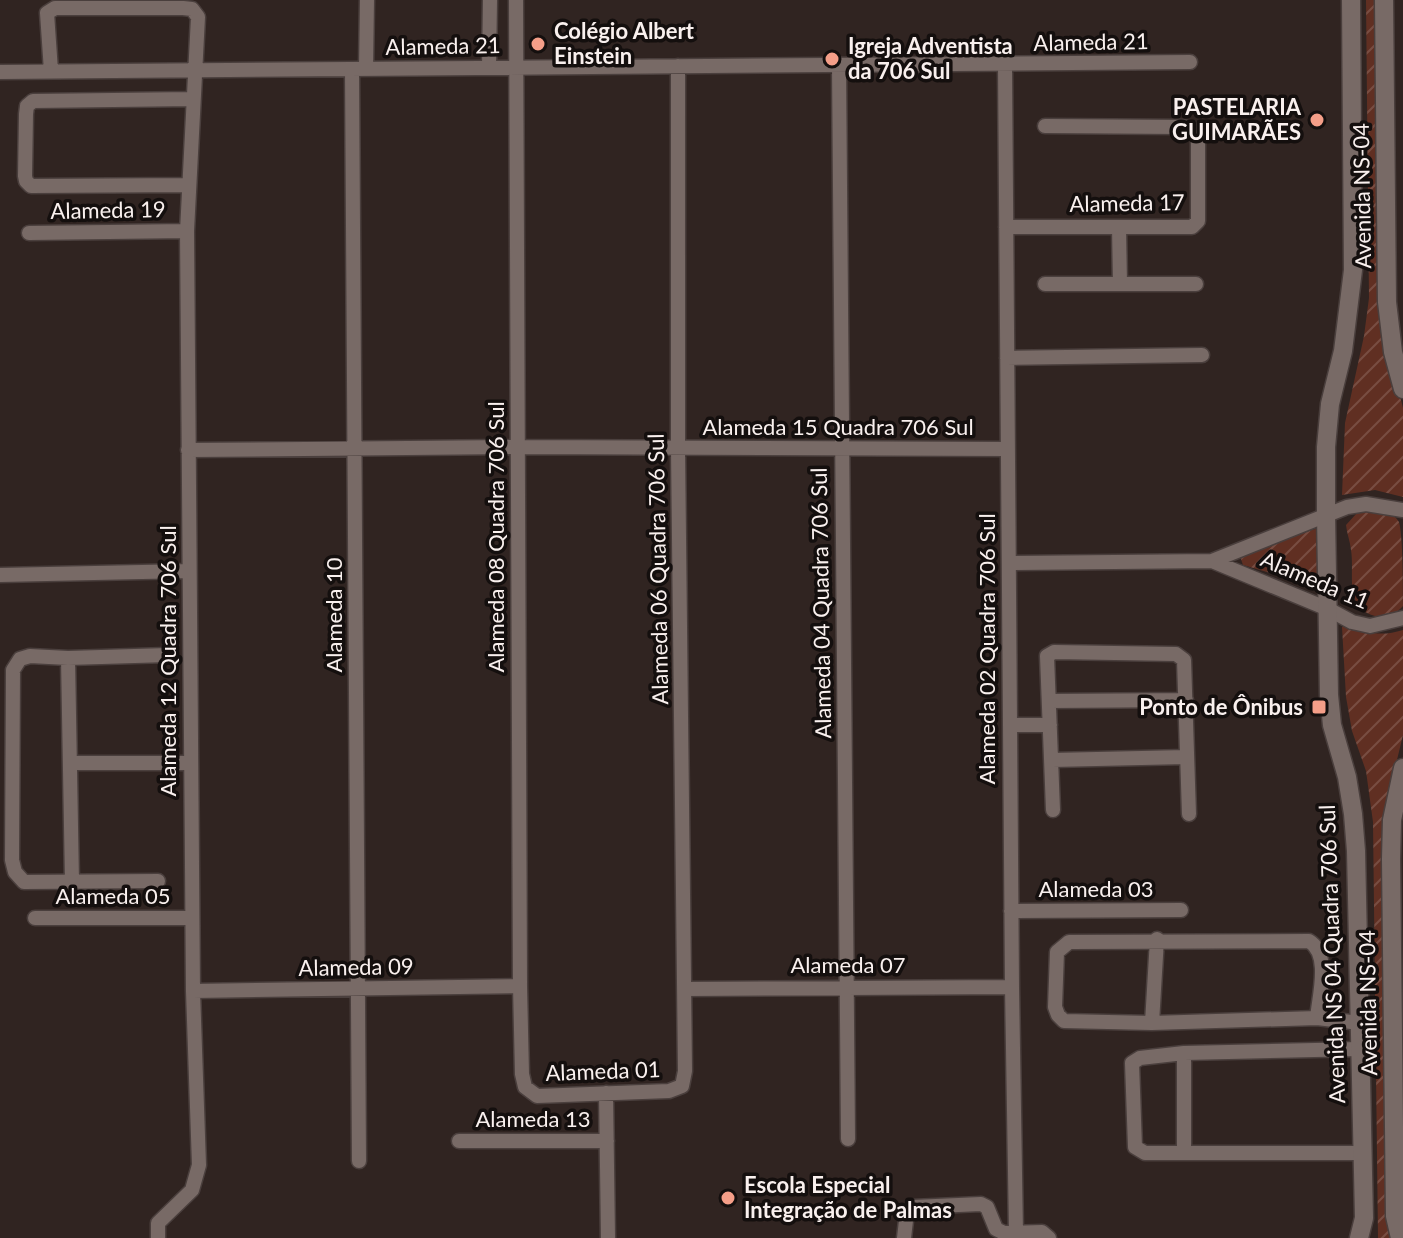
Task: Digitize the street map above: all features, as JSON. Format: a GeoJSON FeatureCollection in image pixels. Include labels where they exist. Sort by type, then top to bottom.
{"type":"FeatureCollection","features":[{"type":"Feature","properties":{"kind":"street","name":"Alameda 10"},"geometry":{"type":"LineString","coordinates":[[359,1161],[355,450],[359,69],[367,0]]}},
{"type":"Feature","properties":{"kind":"street"},"geometry":{"type":"LineString","coordinates":[[489,67],[490,0]]}},
{"type":"Feature","properties":{"kind":"street","name":"Alameda 08 Quadra 706 Sul"},"geometry":{"type":"LineString","coordinates":[[516,0],[522,1074]]}},
{"type":"Feature","properties":{"kind":"street","name":"Avenida NS 04 Quadra 706 Sul"},"geometry":{"type":"LineString","coordinates":[[1351,0],[1353,270],[1343,351],[1330,404],[1326,447],[1326,515],[1332,725],[1347,777],[1356,851],[1364,1218],[1359,1238]]}},
{"type":"Feature","properties":{"kind":"street","name":"Avenida NS-04"},"geometry":{"type":"LineString","coordinates":[[1384,0],[1387,302],[1393,352],[1403,389]]}},
{"type":"Feature","properties":{"kind":"street","name":"Alameda 12 Quadra 706 Sul"},"geometry":{"type":"LineString","coordinates":[[51,71],[47,13],[55,8],[192,9],[198,17],[187,231],[190,763],[199,1165],[192,1190],[158,1223],[158,1238]]}},
{"type":"Feature","properties":{"kind":"street","name":"Alameda 21"},"geometry":{"type":"LineString","coordinates":[[0,72],[1190,62]]}},
{"type":"Feature","properties":{"kind":"street","name":"Alameda 02 Quadra 706 Sul"},"geometry":{"type":"LineString","coordinates":[[1005,65],[1016,1233]]}},
{"type":"Feature","properties":{"kind":"street","name":"Alameda 06 Quadra 706 Sul"},"geometry":{"type":"LineString","coordinates":[[678,66],[678,449],[685,1071]]}},
{"type":"Feature","properties":{"kind":"street","name":"Alameda 04 Quadra 706 Sul"},"geometry":{"type":"LineString","coordinates":[[839,66],[848,1139]]}},
{"type":"Feature","properties":{"kind":"street"},"geometry":{"type":"LineString","coordinates":[[189,185],[31,186],[25,176],[26,114],[27,106],[33,101],[193,99]]}},
{"type":"Feature","properties":{"kind":"street","name":"Alameda 17"},"geometry":{"type":"LineString","coordinates":[[1006,227],[1192,227],[1198,221],[1198,137],[1193,129],[1045,126]]}},
{"type":"Feature","properties":{"kind":"street"},"geometry":{"type":"LineString","coordinates":[[1119,227],[1120,284]]}},
{"type":"Feature","properties":{"kind":"street","name":"Alameda 19"},"geometry":{"type":"LineString","coordinates":[[29,233],[187,231]]}},
{"type":"Feature","properties":{"kind":"street"},"geometry":{"type":"LineString","coordinates":[[1045,284],[1196,284]]}},
{"type":"Feature","properties":{"kind":"street"},"geometry":{"type":"LineString","coordinates":[[1007,358],[1202,355]]}},
{"type":"Feature","properties":{"kind":"street","name":"Alameda 15 Quadra 706 Sul"},"geometry":{"type":"LineString","coordinates":[[188,450],[518,447],[1008,449]]}},
{"type":"Feature","properties":{"kind":"street","name":"Alameda 11"},"geometry":{"type":"LineString","coordinates":[[1009,563],[1212,561],[1326,515],[1366,504],[1403,510]]}},
{"type":"Feature","properties":{"kind":"street","name":"Alameda 11"},"geometry":{"type":"LineString","coordinates":[[1212,561],[1352,622],[1370,626],[1403,618]]}},
{"type":"Feature","properties":{"kind":"street"},"geometry":{"type":"LineString","coordinates":[[0,575],[189,571]]}},
{"type":"Feature","properties":{"kind":"street"},"geometry":{"type":"LineString","coordinates":[[1053,810],[1047,656],[1054,652],[1176,654],[1184,660],[1189,814]]}},
{"type":"Feature","properties":{"kind":"street"},"geometry":{"type":"LineString","coordinates":[[158,881],[24,882],[15,872],[12,860],[13,670],[20,659],[30,656],[168,655]]}},
{"type":"Feature","properties":{"kind":"street"},"geometry":{"type":"LineString","coordinates":[[68,658],[72,882]]}},
{"type":"Feature","properties":{"kind":"street"},"geometry":{"type":"LineString","coordinates":[[1049,701],[1186,700]]}},
{"type":"Feature","properties":{"kind":"street"},"geometry":{"type":"LineString","coordinates":[[1010,725],[1050,725]]}},
{"type":"Feature","properties":{"kind":"street"},"geometry":{"type":"LineString","coordinates":[[1052,760],[1186,757]]}},
{"type":"Feature","properties":{"kind":"street"},"geometry":{"type":"LineString","coordinates":[[70,763],[190,763]]}},
{"type":"Feature","properties":{"kind":"street","name":"Avenida NS-04"},"geometry":{"type":"LineString","coordinates":[[1400,1238],[1395,1216],[1391,859],[1392,820],[1403,768]]}},
{"type":"Feature","properties":{"kind":"street","name":"Alameda 03"},"geometry":{"type":"LineString","coordinates":[[1011,911],[1181,910]]}},
{"type":"Feature","properties":{"kind":"street","name":"Alameda 05"},"geometry":{"type":"LineString","coordinates":[[35,918],[192,918]]}},
{"type":"Feature","properties":{"kind":"street"},"geometry":{"type":"LineString","coordinates":[[1317,1018],[1322,960],[1316,945],[1309,941],[1157,939],[1069,942],[1057,952],[1055,1007],[1064,1021],[1152,1023],[1317,1018],[1360,1023]]}},
{"type":"Feature","properties":{"kind":"street"},"geometry":{"type":"LineString","coordinates":[[1152,1023],[1157,939]]}},
{"type":"Feature","properties":{"kind":"street","name":"Alameda 09"},"geometry":{"type":"LineString","coordinates":[[193,991],[520,986]]}},
{"type":"Feature","properties":{"kind":"street","name":"Alameda 07"},"geometry":{"type":"LineString","coordinates":[[685,989],[1012,987]]}},
{"type":"Feature","properties":{"kind":"street"},"geometry":{"type":"LineString","coordinates":[[1360,1049],[1184,1053],[1140,1058],[1132,1063],[1135,1147],[1145,1153],[1363,1153]]}},
{"type":"Feature","properties":{"kind":"street"},"geometry":{"type":"LineString","coordinates":[[1184,1053],[1184,1153]]}},
{"type":"Feature","properties":{"kind":"street","name":"Alameda 01"},"geometry":{"type":"LineString","coordinates":[[522,1074],[525,1087],[537,1096],[677,1090],[682,1086],[685,1071]]}},
{"type":"Feature","properties":{"kind":"street"},"geometry":{"type":"LineString","coordinates":[[606,1093],[608,1238]]}},
{"type":"Feature","properties":{"kind":"street","name":"Alameda 13"},"geometry":{"type":"LineString","coordinates":[[459,1141],[607,1141]]}},
{"type":"Feature","properties":{"kind":"street"},"geometry":{"type":"LineString","coordinates":[[904,1238],[907,1212],[913,1207],[981,1204],[987,1207],[996,1229],[1004,1233],[1042,1232],[1049,1238]]}},
{"type":"Feature","properties":{"kind":"shaded area"},"geometry":{"type":"Polygon","coordinates":[[[1366,0],[1379,0],[1384,333],[1403,408],[1403,497],[1375,490],[1342,495],[1345,423],[1369,298],[1366,0]]]}},
{"type":"Feature","properties":{"kind":"shaded area"},"geometry":{"type":"Polygon","coordinates":[[[1371,508],[1393,515],[1400,529],[1403,606],[1383,617],[1365,612],[1354,598],[1352,589],[1351,550],[1346,525],[1357,513],[1371,508]]]}},
{"type":"Feature","properties":{"kind":"shaded area"},"geometry":{"type":"Polygon","coordinates":[[[1321,527],[1322,588],[1243,565],[1243,553],[1321,527]]]}},
{"type":"Feature","properties":{"kind":"shaded area"},"geometry":{"type":"Polygon","coordinates":[[[1348,625],[1375,633],[1403,630],[1403,735],[1396,764],[1393,1238],[1378,1238],[1373,822],[1366,771],[1352,731],[1346,697],[1342,627],[1348,625]]]}},
{"type":"Feature","properties":{"kind":"place","name":"Colégio Albert Einstein"},"geometry":{"type":"Point","coordinates":[538,44]}},
{"type":"Feature","properties":{"kind":"place","name":"Igreja Adventista da 706 Sul"},"geometry":{"type":"Point","coordinates":[832,59]}},
{"type":"Feature","properties":{"kind":"place","name":"PASTELARIA GUIMARÃES"},"geometry":{"type":"Point","coordinates":[1317,120]}},
{"type":"Feature","properties":{"kind":"place","name":"Ponto de Ônibus"},"geometry":{"type":"Point","coordinates":[1319,707]}},
{"type":"Feature","properties":{"kind":"place","name":"Escola Especial Integração de Palmas"},"geometry":{"type":"Point","coordinates":[728,1198]}}]}
